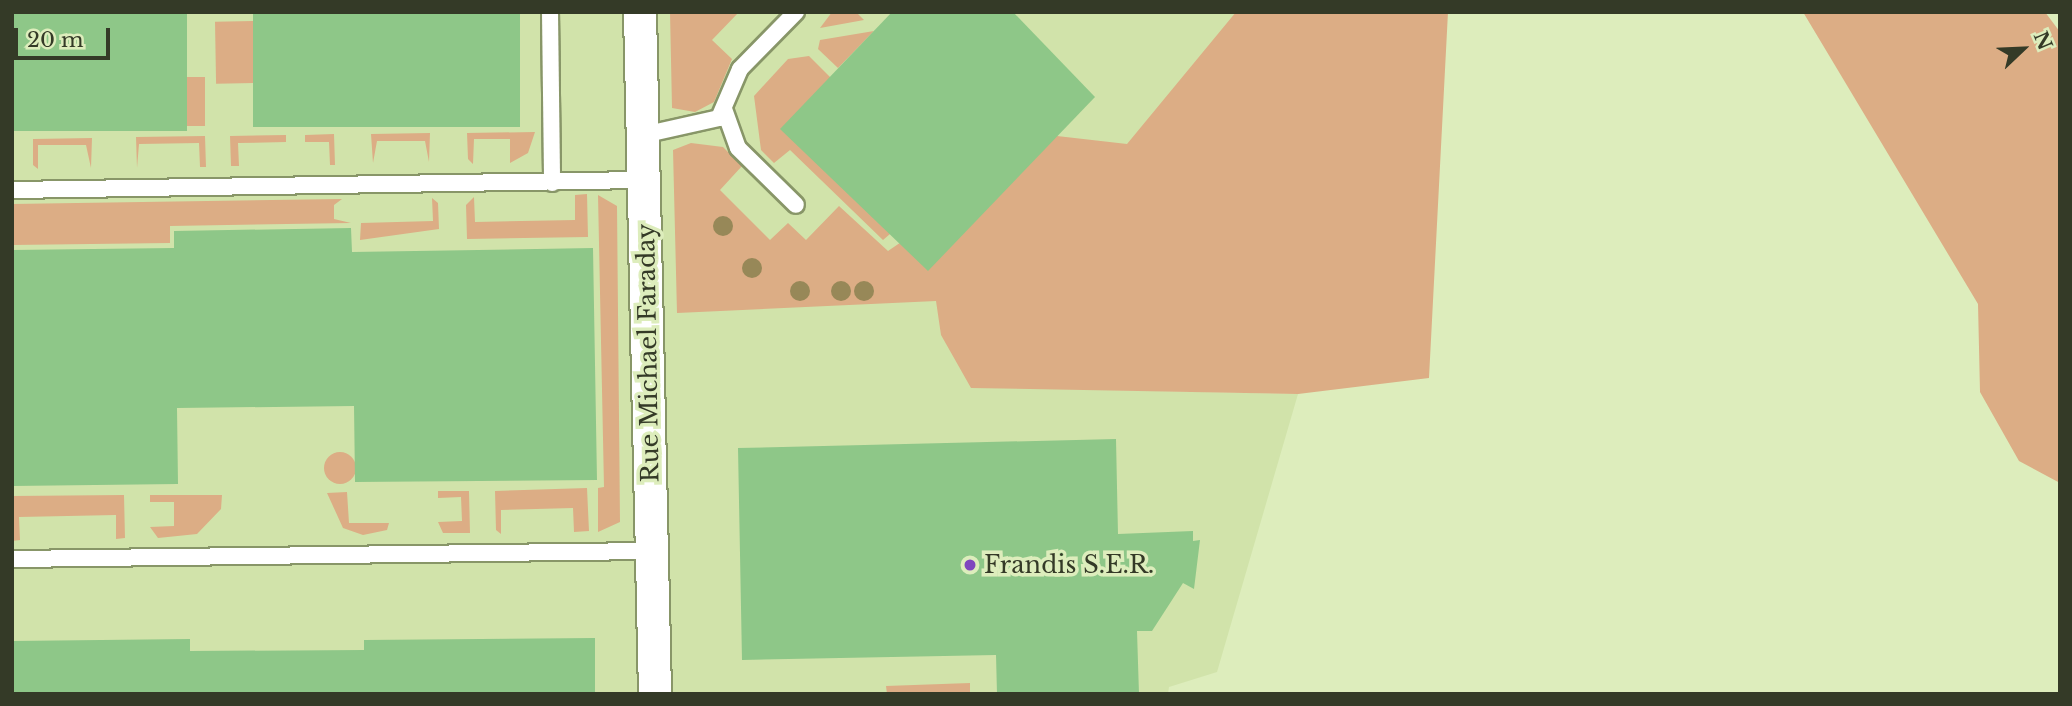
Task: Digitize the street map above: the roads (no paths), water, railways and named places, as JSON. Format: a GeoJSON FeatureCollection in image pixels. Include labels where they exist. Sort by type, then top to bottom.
{"type":"FeatureCollection","features":[{"type":"Feature","properties":{"kind":"street","name":"Rue Michael Faraday"},"geometry":{"type":"LineString","coordinates":[[640,12],[655,694]]}},
{"type":"Feature","properties":{"kind":"lane"},"geometry":{"type":"LineString","coordinates":[[550,12],[552,183]]}},
{"type":"Feature","properties":{"kind":"lane"},"geometry":{"type":"LineString","coordinates":[[643,135],[702,126],[724,109],[740,69],[796,12]]}},
{"type":"Feature","properties":{"kind":"lane"},"geometry":{"type":"LineString","coordinates":[[724,109],[738,148],[796,205]]}},
{"type":"Feature","properties":{"kind":"lane"},"geometry":{"type":"LineString","coordinates":[[12,190],[644,180]]}},
{"type":"Feature","properties":{"kind":"lane"},"geometry":{"type":"LineString","coordinates":[[12,559],[653,551]]}},
{"type":"Feature","properties":{"kind":"place","name":"Frandis S.E.R."},"geometry":{"type":"Point","coordinates":[970,565]}}]}
